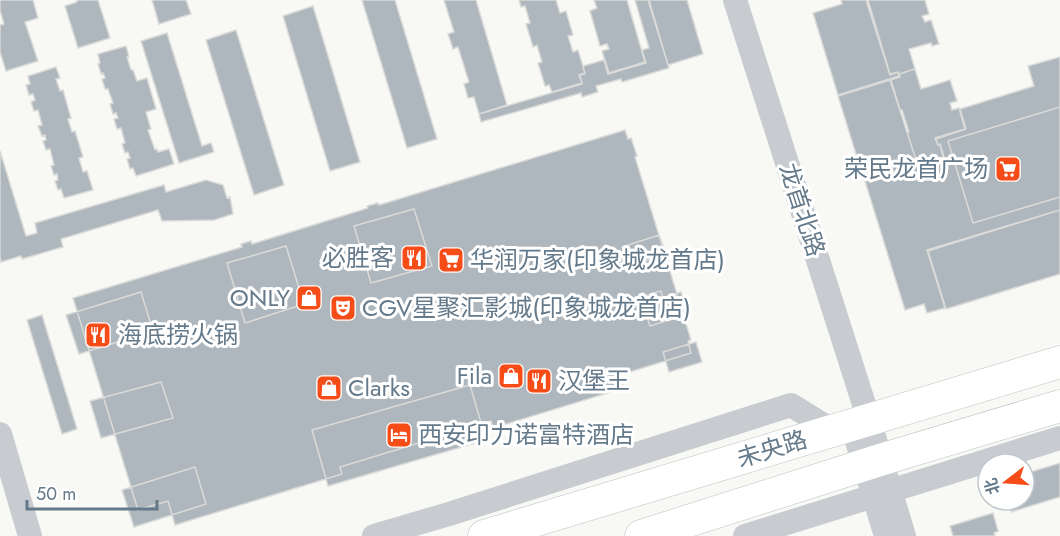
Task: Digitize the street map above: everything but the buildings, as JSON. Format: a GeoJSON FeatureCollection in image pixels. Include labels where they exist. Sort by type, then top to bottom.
{"type":"FeatureCollection","features":[{"type":"Feature","properties":{"kind":"main road","name":"未央路"},"geometry":{"type":"LineString","coordinates":[[484,536],[1060,362]]}},
{"type":"Feature","properties":{"kind":"main road","name":"未央路"},"geometry":{"type":"LineString","coordinates":[[641,536],[1060,406]]}},
{"type":"Feature","properties":{"kind":"street","name":"龙首北路"},"geometry":{"type":"LineString","coordinates":[[735,0],[852,425],[872,463],[882,493]]}},
{"type":"Feature","properties":{"kind":"street"},"geometry":{"type":"LineString","coordinates":[[374,536],[482,504],[791,405],[852,425]]}},
{"type":"Feature","properties":{"kind":"street"},"geometry":{"type":"LineString","coordinates":[[0,434],[30,536]]}},
{"type":"Feature","properties":{"kind":"street"},"geometry":{"type":"LineString","coordinates":[[745,536],[1060,438]]}},
{"type":"Feature","properties":{"kind":"street"},"geometry":{"type":"LineString","coordinates":[[882,493],[886,536]]}},
{"type":"Feature","properties":{"kind":"street"},"geometry":{"type":"LineString","coordinates":[[882,493],[904,536]]}},
{"type":"Feature","properties":{"kind":"place","name":"荣民龙首广场"},"geometry":{"type":"Point","coordinates":[1008,169]}},
{"type":"Feature","properties":{"kind":"place","name":"必胜客"},"geometry":{"type":"Point","coordinates":[414,258]}},
{"type":"Feature","properties":{"kind":"place","name":"华润万家(印象城龙首店)"},"geometry":{"type":"Point","coordinates":[451,260]}},
{"type":"Feature","properties":{"kind":"place","name":"ONLY"},"geometry":{"type":"Point","coordinates":[309,298]}},
{"type":"Feature","properties":{"kind":"place","name":"CGV星聚汇影城(印象城龙首店)"},"geometry":{"type":"Point","coordinates":[343,308]}},
{"type":"Feature","properties":{"kind":"place","name":"海底捞火锅"},"geometry":{"type":"Point","coordinates":[98,335]}},
{"type":"Feature","properties":{"kind":"place","name":"Fila"},"geometry":{"type":"Point","coordinates":[511,376]}},
{"type":"Feature","properties":{"kind":"place","name":"汉堡王"},"geometry":{"type":"Point","coordinates":[539,381]}},
{"type":"Feature","properties":{"kind":"place","name":"Clarks"},"geometry":{"type":"Point","coordinates":[329,388]}},
{"type":"Feature","properties":{"kind":"place","name":"西安印力诺富特酒店"},"geometry":{"type":"Point","coordinates":[399,435]}}]}
